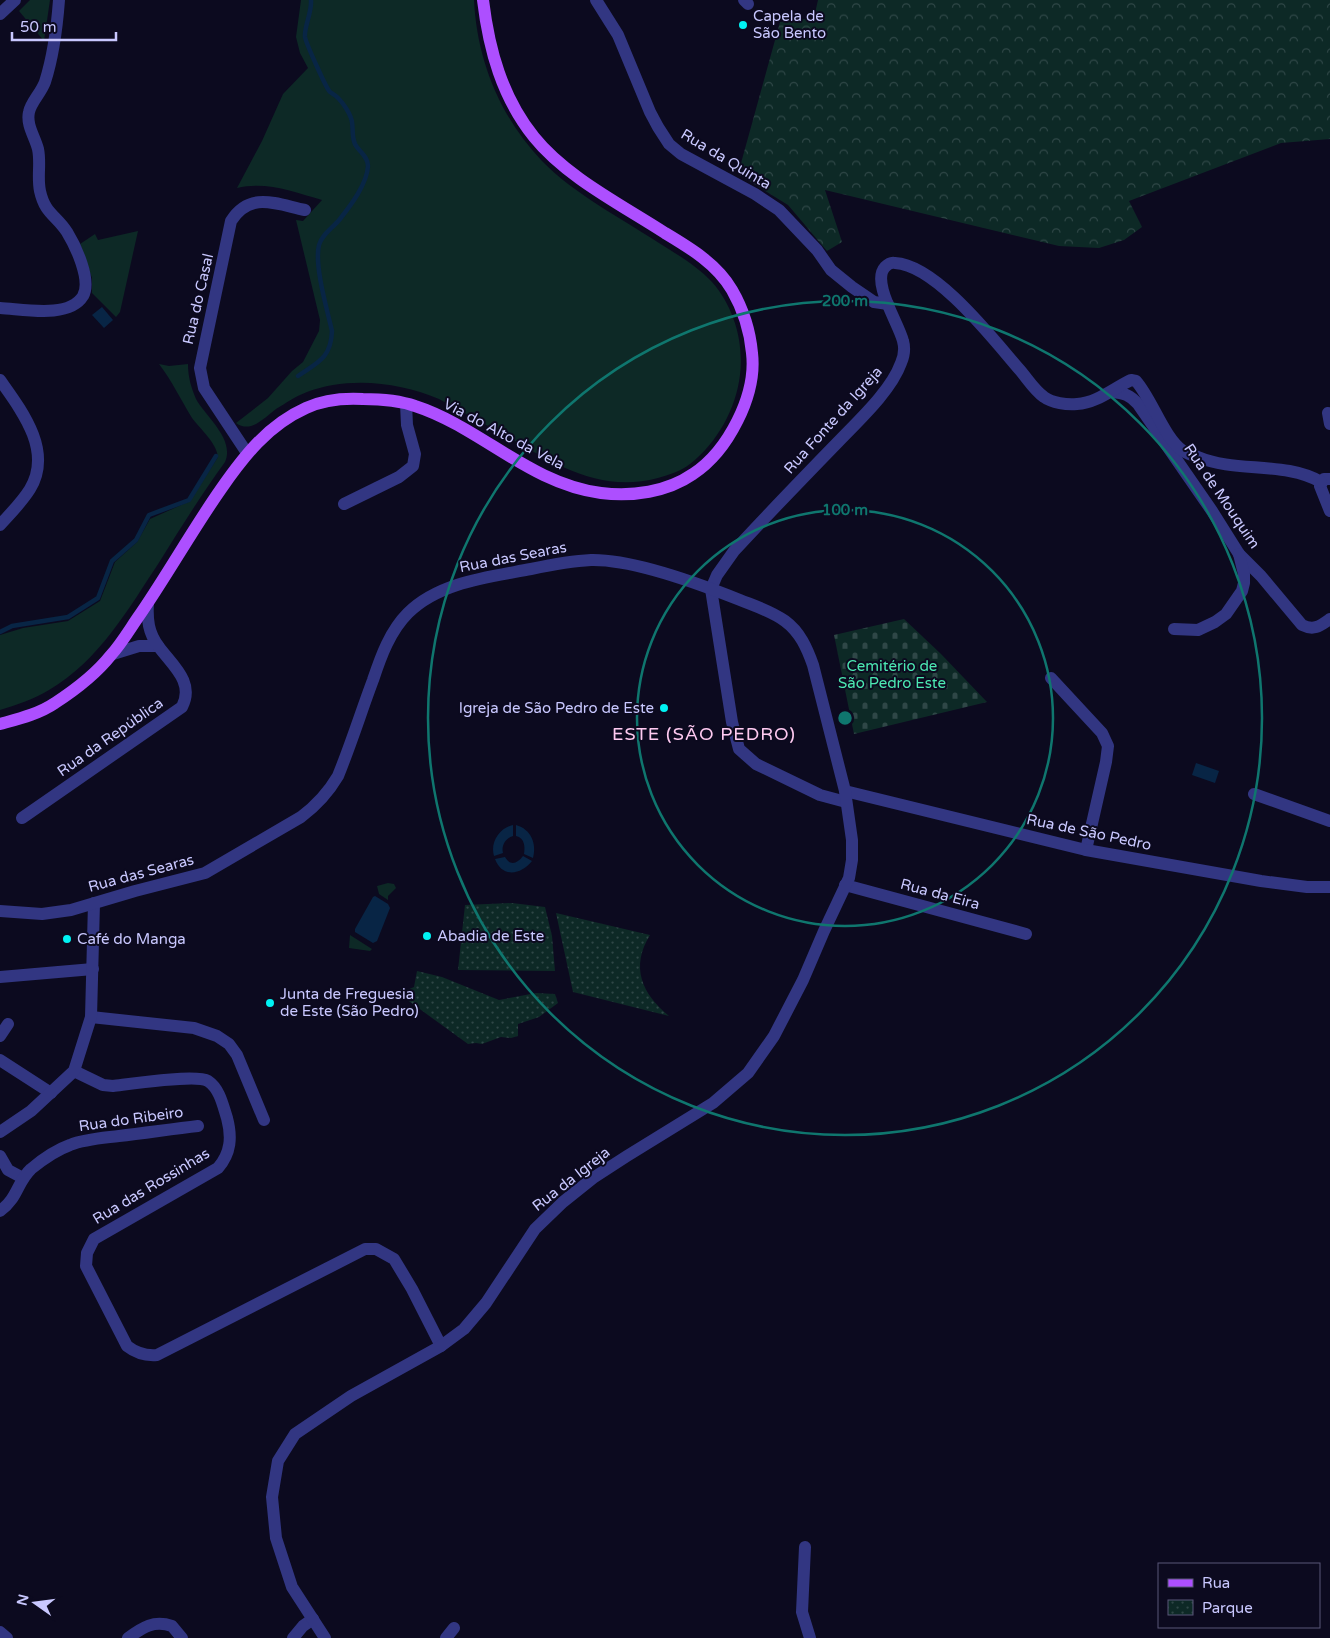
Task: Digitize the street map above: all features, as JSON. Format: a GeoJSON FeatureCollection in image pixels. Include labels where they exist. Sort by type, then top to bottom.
{"type":"FeatureCollection","features":[{"type":"Feature","properties":{"kind":"main road","name":"Via do Alto da Vela"},"geometry":{"type":"LineString","coordinates":[[0,724],[31,715],[53,705],[94,674],[113,654],[148,603],[204,514],[247,453],[282,421],[308,406],[346,398],[385,400],[414,405],[448,421],[546,478],[582,491],[617,495],[653,492],[693,474],[719,451],[741,413],[749,384],[753,355],[746,321],[732,291],[721,275],[708,262],[686,245],[575,174],[553,157],[535,138],[506,92],[494,61],[483,0]]}},
{"type":"Feature","properties":{"kind":"street"},"geometry":{"type":"LineString","coordinates":[[0,14],[15,0]]}},
{"type":"Feature","properties":{"kind":"street"},"geometry":{"type":"LineString","coordinates":[[0,308],[64,310],[78,301],[85,289],[86,282],[83,270],[71,240],[65,229],[49,212],[43,200],[38,177],[38,154],[28,119],[30,108],[40,94],[47,74],[60,0]]}},
{"type":"Feature","properties":{"kind":"street","name":"Rua da Quinta"},"geometry":{"type":"LineString","coordinates":[[596,0],[618,35],[650,112],[669,144],[680,154],[755,194],[779,210],[817,250],[831,270],[874,302],[888,304]]}},
{"type":"Feature","properties":{"kind":"street","name":"Rua do Casal"},"geometry":{"type":"LineString","coordinates":[[247,453],[204,388],[200,368],[231,221],[243,208],[250,203],[258,201],[305,210]]}},
{"type":"Feature","properties":{"kind":"street","name":"Rua Fonte da Igreja"},"geometry":{"type":"LineString","coordinates":[[712,589],[716,575],[734,551],[869,410],[897,374],[902,361],[903,340],[882,284],[882,270],[894,262],[910,266],[926,274],[941,286],[1044,397],[1059,403],[1078,404],[1112,392]]}},
{"type":"Feature","properties":{"kind":"street"},"geometry":{"type":"LineString","coordinates":[[0,380],[24,415],[33,433],[38,457],[38,469],[31,488],[0,525]]}},
{"type":"Feature","properties":{"kind":"street"},"geometry":{"type":"LineString","coordinates":[[1112,392],[1131,380],[1136,381],[1166,431],[1183,451],[1211,462],[1293,472],[1326,480],[1321,491],[1330,511]]}},
{"type":"Feature","properties":{"kind":"street","name":"Rua de Mouquim"},"geometry":{"type":"LineString","coordinates":[[1112,392],[1123,392],[1131,396],[1138,404],[1212,511],[1239,554],[1261,576],[1302,625],[1309,628],[1317,628],[1330,619]]}},
{"type":"Feature","properties":{"kind":"street"},"geometry":{"type":"LineString","coordinates":[[344,504],[399,477],[413,466],[415,454],[407,425],[406,404]]}},
{"type":"Feature","properties":{"kind":"street"},"geometry":{"type":"LineString","coordinates":[[1174,629],[1198,630],[1226,614],[1242,591],[1244,583],[1244,574],[1239,554]]}},
{"type":"Feature","properties":{"kind":"street","name":"Rua das Searas"},"geometry":{"type":"LineString","coordinates":[[0,910],[42,914],[71,910],[205,873],[301,816],[328,793],[338,776],[382,654],[395,628],[407,613],[421,602],[455,585],[554,565],[590,560],[613,561],[631,565],[712,589],[772,613],[796,631],[807,647],[813,665],[846,796]]}},
{"type":"Feature","properties":{"kind":"street","name":"Rua de São Pedro"},"geometry":{"type":"LineString","coordinates":[[712,589],[732,722],[740,749],[756,764],[820,795],[846,796],[1086,850],[1261,881],[1306,887],[1330,887]]}},
{"type":"Feature","properties":{"kind":"street","name":"Rua da República"},"geometry":{"type":"LineString","coordinates":[[22,818],[182,707],[186,693],[181,674],[158,646],[149,627],[148,603]]}},
{"type":"Feature","properties":{"kind":"street"},"geometry":{"type":"LineString","coordinates":[[139,646],[134,639],[132,626],[149,627]]}},
{"type":"Feature","properties":{"kind":"street"},"geometry":{"type":"LineString","coordinates":[[113,654],[139,646],[158,646]]}},
{"type":"Feature","properties":{"kind":"street"},"geometry":{"type":"LineString","coordinates":[[1051,678],[1102,732],[1108,746],[1086,850]]}},
{"type":"Feature","properties":{"kind":"street"},"geometry":{"type":"LineString","coordinates":[[1254,794],[1330,821]]}},
{"type":"Feature","properties":{"kind":"street","name":"Rua da Igreja"},"geometry":{"type":"LineString","coordinates":[[324,1638],[292,1586],[276,1538],[272,1497],[278,1461],[295,1434],[351,1396],[441,1346],[464,1328],[486,1303],[535,1229],[563,1202],[593,1178],[620,1160],[713,1103],[748,1074],[774,1036],[803,980],[849,878],[852,860],[852,840],[846,796]]}},
{"type":"Feature","properties":{"kind":"street","name":"Rua da Eira"},"geometry":{"type":"LineString","coordinates":[[845,885],[1026,934]]}},
{"type":"Feature","properties":{"kind":"street"},"geometry":{"type":"LineString","coordinates":[[0,1132],[31,1111],[74,1071],[91,1017],[94,903]]}},
{"type":"Feature","properties":{"kind":"street"},"geometry":{"type":"LineString","coordinates":[[0,977],[93,969]]}},
{"type":"Feature","properties":{"kind":"street"},"geometry":{"type":"LineString","coordinates":[[91,1017],[194,1028],[217,1036],[229,1044],[237,1054],[264,1120]]}},
{"type":"Feature","properties":{"kind":"street"},"geometry":{"type":"LineString","coordinates":[[0,1036],[8,1024]]}},
{"type":"Feature","properties":{"kind":"street"},"geometry":{"type":"LineString","coordinates":[[0,1060],[51,1093]]}},
{"type":"Feature","properties":{"kind":"street","name":"Rua das Rossinhas"},"geometry":{"type":"LineString","coordinates":[[74,1071],[103,1085],[113,1086],[190,1078],[208,1081],[218,1092],[231,1132],[231,1143],[227,1154],[218,1168],[94,1239],[87,1253],[86,1266],[127,1346],[134,1352],[150,1356],[157,1355],[365,1250],[376,1249],[394,1259],[412,1289],[441,1346]]}},
{"type":"Feature","properties":{"kind":"street","name":"Rua do Ribeiro"},"geometry":{"type":"LineString","coordinates":[[23,1178],[44,1160],[71,1145],[91,1140],[198,1126]]}},
{"type":"Feature","properties":{"kind":"street"},"geometry":{"type":"LineString","coordinates":[[0,1156],[8,1170],[23,1178],[13,1199],[0,1211]]}},
{"type":"Feature","properties":{"kind":"street"},"geometry":{"type":"LineString","coordinates":[[805,1547],[802,1612],[810,1638]]}},
{"type":"Feature","properties":{"kind":"street"},"geometry":{"type":"LineString","coordinates":[[293,1638],[303,1626],[313,1619]]}},
{"type":"Feature","properties":{"kind":"street"},"geometry":{"type":"LineString","coordinates":[[128,1638],[146,1626],[157,1623],[172,1626],[182,1638]]}},
{"type":"Feature","properties":{"kind":"street"},"geometry":{"type":"LineString","coordinates":[[0,1632],[7,1638]]}},
{"type":"Feature","properties":{"kind":"green space"},"geometry":{"type":"Polygon","coordinates":[[[30,0],[50,0],[44,41],[19,11],[30,0]]]}},
{"type":"Feature","properties":{"kind":"green space"},"geometry":{"type":"Polygon","coordinates":[[[301,0],[474,0],[480,44],[493,86],[514,126],[527,144],[542,161],[568,184],[700,271],[720,292],[732,314],[739,338],[740,350],[741,363],[738,388],[730,413],[724,424],[717,436],[700,456],[679,471],[658,478],[637,482],[617,482],[598,479],[579,474],[561,466],[439,399],[408,388],[374,383],[339,384],[323,387],[295,398],[252,426],[247,427],[236,423],[268,398],[292,371],[303,362],[319,331],[320,320],[296,220],[303,221],[322,200],[269,187],[248,186],[237,188],[262,141],[283,94],[308,68],[300,53],[296,37],[301,0]]]}},
{"type":"Feature","properties":{"kind":"green space"},"geometry":{"type":"Polygon","coordinates":[[[818,0],[1330,0],[1330,139],[1281,143],[1129,201],[1142,227],[1124,240],[1099,248],[1059,246],[825,190],[842,242],[827,251],[788,205],[738,174],[780,22],[814,18],[818,0]]]}},
{"type":"Feature","properties":{"kind":"green space"},"geometry":{"type":"Polygon","coordinates":[[[138,231],[120,312],[116,317],[92,293],[92,278],[80,244],[95,234],[98,240],[138,231]]]}},
{"type":"Feature","properties":{"kind":"green space"},"geometry":{"type":"Polygon","coordinates":[[[159,364],[169,366],[188,364],[190,382],[196,399],[223,437],[227,453],[225,462],[124,615],[98,649],[67,678],[49,690],[25,702],[0,710],[0,635],[23,628],[68,621],[100,601],[115,562],[137,542],[150,519],[190,501],[218,457],[211,441],[192,418],[159,364]]]}},
{"type":"Feature","properties":{"kind":"green space","name":"Cemitério de São Pedro Este"},"geometry":{"type":"Polygon","coordinates":[[[904,619],[987,702],[854,734],[834,635],[904,619]]]}},
{"type":"Feature","properties":{"kind":"green space"},"geometry":{"type":"Polygon","coordinates":[[[388,883],[394,884],[396,888],[388,896],[388,900],[379,894],[377,886],[388,883]]]}},
{"type":"Feature","properties":{"kind":"green space"},"geometry":{"type":"Polygon","coordinates":[[[512,903],[545,907],[552,936],[555,971],[458,970],[465,905],[512,903]]]}},
{"type":"Feature","properties":{"kind":"green space"},"geometry":{"type":"Polygon","coordinates":[[[556,913],[650,935],[641,958],[640,969],[642,979],[652,999],[669,1016],[573,992],[556,913]]]}},
{"type":"Feature","properties":{"kind":"green space"},"geometry":{"type":"Polygon","coordinates":[[[350,935],[372,949],[370,951],[349,948],[350,935]]]}},
{"type":"Feature","properties":{"kind":"green space"},"geometry":{"type":"Polygon","coordinates":[[[417,971],[442,977],[499,1000],[536,993],[555,994],[558,1003],[539,1017],[518,1024],[518,1036],[511,1038],[501,1037],[482,1044],[468,1044],[399,994],[400,989],[407,990],[414,987],[417,971]]]}},
{"type":"Feature","properties":{"kind":"water"},"geometry":{"type":"Polygon","coordinates":[[[102,307],[113,320],[104,328],[92,315],[102,307]]]}},
{"type":"Feature","properties":{"kind":"water"},"geometry":{"type":"Polygon","coordinates":[[[1196,763],[1219,771],[1215,783],[1192,775],[1196,763]]]}},
{"type":"Feature","properties":{"kind":"water"},"geometry":{"type":"Polygon","coordinates":[[[513,825],[513,836],[505,842],[503,853],[494,856],[493,846],[497,837],[504,829],[513,825]]]}},
{"type":"Feature","properties":{"kind":"water"},"geometry":{"type":"Polygon","coordinates":[[[516,825],[526,830],[532,838],[533,858],[524,854],[523,841],[516,836],[516,825]]]}},
{"type":"Feature","properties":{"kind":"water"},"geometry":{"type":"Polygon","coordinates":[[[523,856],[532,861],[528,866],[517,872],[507,872],[498,865],[495,859],[505,857],[509,862],[514,863],[523,856]]]}},
{"type":"Feature","properties":{"kind":"water"},"geometry":{"type":"Polygon","coordinates":[[[375,896],[388,904],[390,908],[377,941],[373,943],[355,932],[355,929],[375,896]]]}},
{"type":"Feature","properties":{"kind":"waterway"},"geometry":{"type":"LineString","coordinates":[[298,376],[322,358],[331,340],[332,331],[318,264],[319,245],[358,194],[365,180],[368,166],[365,157],[355,144],[349,113],[341,101],[328,89],[306,41],[305,33],[311,0]]}},
{"type":"Feature","properties":{"kind":"waterway"},"geometry":{"type":"LineString","coordinates":[[0,632],[12,626],[68,617],[98,598],[112,561],[136,540],[149,515],[189,500],[216,456]]}},
{"type":"Feature","properties":{"kind":"place","name":"Capela de São Bento"},"geometry":{"type":"Point","coordinates":[743,25]}},
{"type":"Feature","properties":{"kind":"place","name":"Igreja de São Pedro de Este"},"geometry":{"type":"Point","coordinates":[664,708]}},
{"type":"Feature","properties":{"kind":"place","name":"Abadia de Este"},"geometry":{"type":"Point","coordinates":[427,936]}},
{"type":"Feature","properties":{"kind":"place","name":"Café do Manga"},"geometry":{"type":"Point","coordinates":[67,939]}},
{"type":"Feature","properties":{"kind":"place","name":"Junta de Freguesia de Este (São Pedro)"},"geometry":{"type":"Point","coordinates":[270,1003]}},
{"type":"Feature","properties":{"kind":"district","name":"ESTE (SÃO PEDRO)"},"geometry":{"type":"Point","coordinates":[704,734]}}]}
